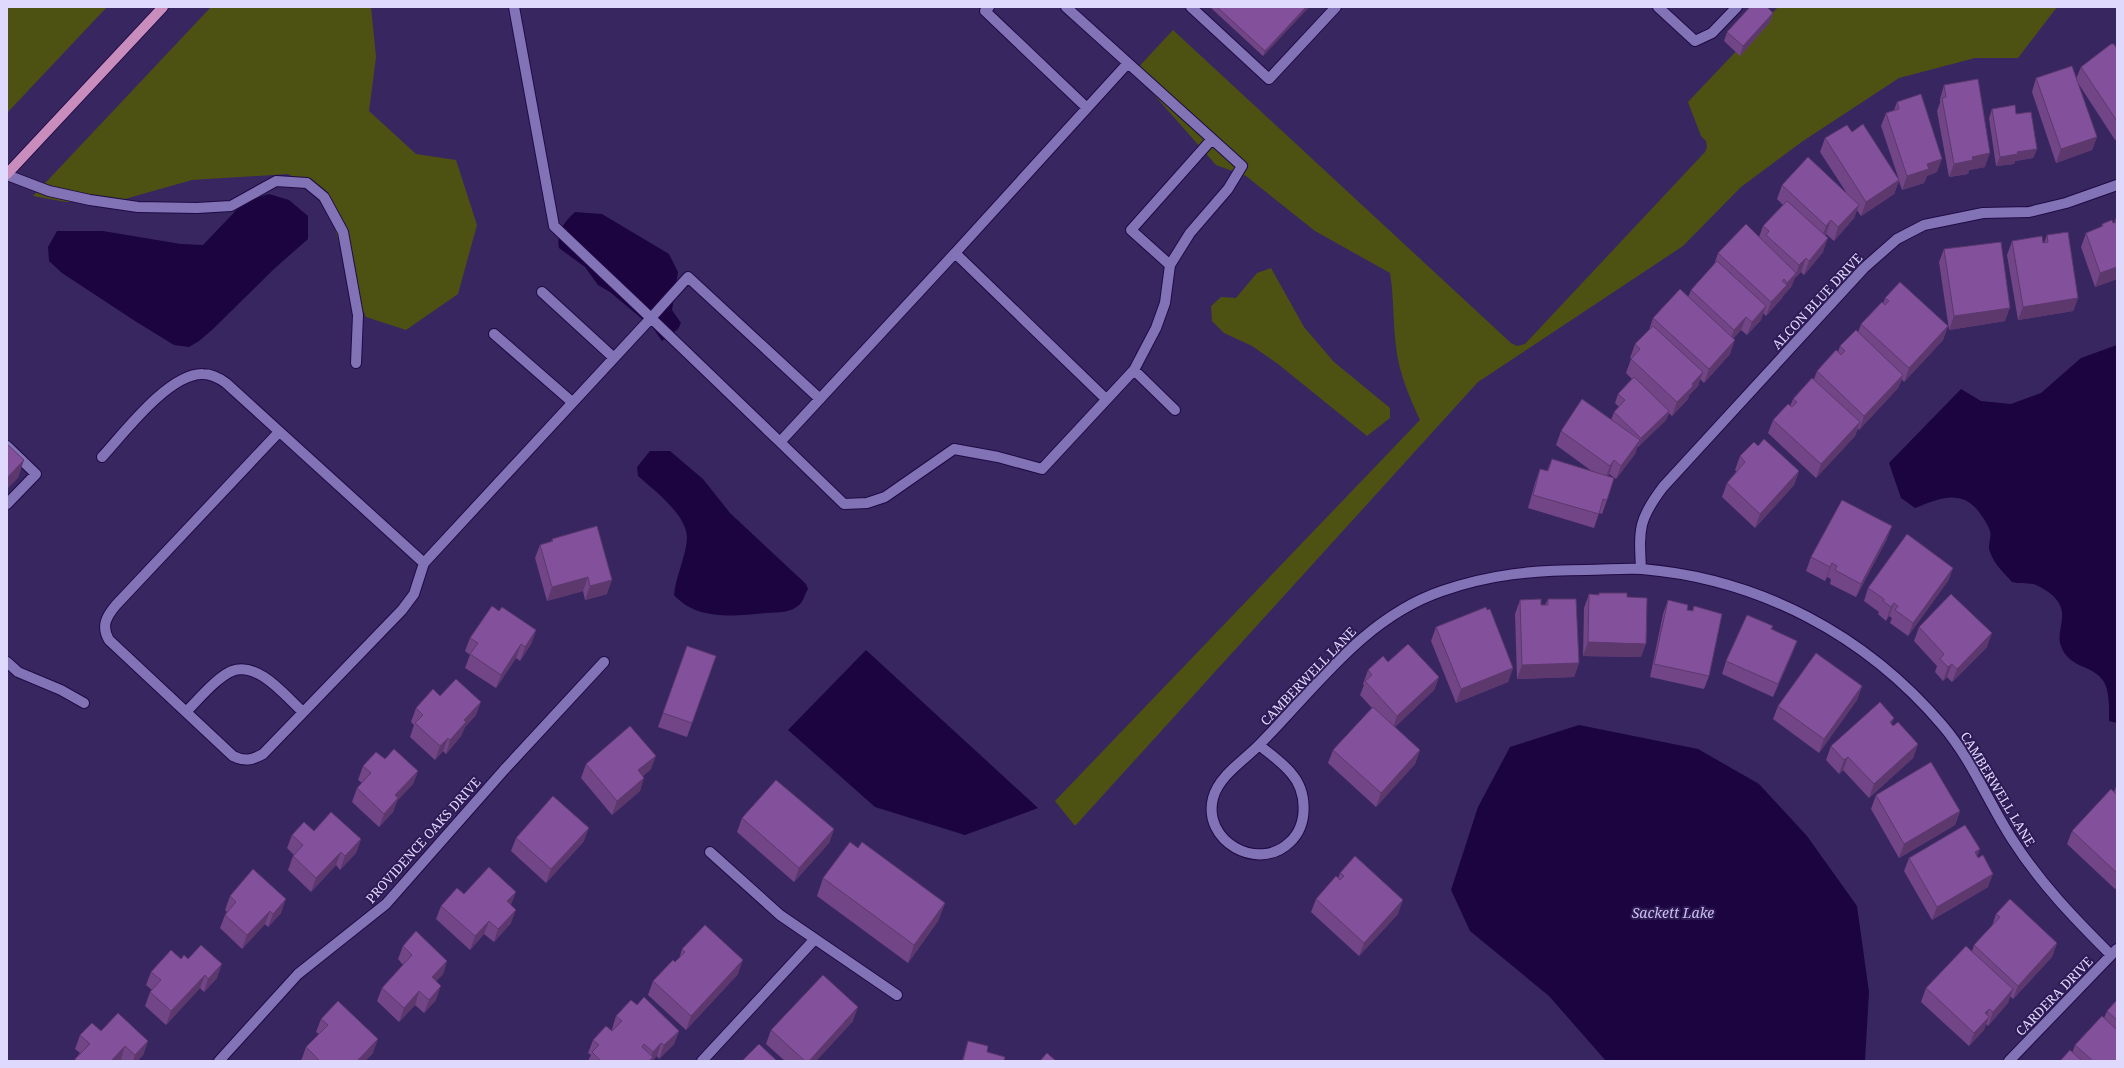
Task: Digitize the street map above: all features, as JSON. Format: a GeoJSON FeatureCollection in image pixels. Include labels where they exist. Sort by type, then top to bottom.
{"type":"FeatureCollection","features":[{"type":"Feature","properties":{"kind":"main road"},"geometry":{"type":"LineString","coordinates":[[7,175],[163,7]]}},
{"type":"Feature","properties":{"kind":"street"},"geometry":{"type":"LineString","coordinates":[[514,7],[554,226],[844,504],[867,504],[885,497],[954,449],[998,457],[1042,469],[1134,370],[1156,328],[1164,304],[1170,265],[1190,233],[1228,189],[1242,166],[1066,7]]}},
{"type":"Feature","properties":{"kind":"street"},"geometry":{"type":"LineString","coordinates":[[989,7],[985,11],[1087,108]]}},
{"type":"Feature","properties":{"kind":"street"},"geometry":{"type":"LineString","coordinates":[[1191,7],[1269,79],[1336,7]]}},
{"type":"Feature","properties":{"kind":"street"},"geometry":{"type":"LineString","coordinates":[[1658,7],[1694,41],[1712,33],[1737,7]]}},
{"type":"Feature","properties":{"kind":"street"},"geometry":{"type":"LineString","coordinates":[[780,442],[1128,63]]}},
{"type":"Feature","properties":{"kind":"street"},"geometry":{"type":"LineString","coordinates":[[1170,265],[1131,230],[1212,139]]}},
{"type":"Feature","properties":{"kind":"street"},"geometry":{"type":"LineString","coordinates":[[7,175],[49,191],[90,200],[138,207],[198,208],[231,206],[276,181],[307,183],[324,197],[343,232],[358,315],[356,363]]}},
{"type":"Feature","properties":{"kind":"street","name":"ALCON BLUE DRIVE"},"geometry":{"type":"LineString","coordinates":[[1641,569],[1639,534],[1647,509],[1663,488],[1843,290],[1864,268],[1897,239],[1924,225],[1983,213],[2029,212],[2066,203],[2117,185]]}},
{"type":"Feature","properties":{"kind":"street"},"geometry":{"type":"LineString","coordinates":[[955,253],[1106,399]]}},
{"type":"Feature","properties":{"kind":"street"},"geometry":{"type":"LineString","coordinates":[[279,432],[116,605],[104,622],[105,632],[109,640],[233,756],[242,761],[252,760],[263,754],[402,610],[414,594],[424,563],[651,318],[688,276],[820,399]]}},
{"type":"Feature","properties":{"kind":"street"},"geometry":{"type":"LineString","coordinates":[[542,292],[614,358]]}},
{"type":"Feature","properties":{"kind":"street"},"geometry":{"type":"LineString","coordinates":[[494,334],[572,402]]}},
{"type":"Feature","properties":{"kind":"street"},"geometry":{"type":"LineString","coordinates":[[1134,370],[1175,410]]}},
{"type":"Feature","properties":{"kind":"street"},"geometry":{"type":"LineString","coordinates":[[102,457],[160,394],[179,380],[193,375],[205,374],[216,376],[226,383],[424,563]]}},
{"type":"Feature","properties":{"kind":"street"},"geometry":{"type":"LineString","coordinates":[[7,446],[36,474],[7,504]]}},
{"type":"Feature","properties":{"kind":"street","name":"CAMBERWELL LANE"},"geometry":{"type":"LineString","coordinates":[[1259,745],[1290,771],[1298,782],[1303,799],[1304,817],[1298,832],[1289,843],[1275,852],[1261,854],[1247,853],[1233,848],[1224,840],[1215,825],[1212,812],[1213,798],[1219,784],[1259,745],[1361,638],[1395,614],[1427,596],[1491,577],[1533,570],[1641,569],[1736,586],[1774,600],[1830,630],[1881,666],[1902,684],[1944,727],[1960,748],[2010,836],[2037,876],[2064,909],[2114,952]]}},
{"type":"Feature","properties":{"kind":"street"},"geometry":{"type":"LineString","coordinates":[[7,662],[18,672],[61,690],[84,703]]}},
{"type":"Feature","properties":{"kind":"street","name":"PROVIDENCE OAKS DRIVE"},"geometry":{"type":"LineString","coordinates":[[219,1061],[298,974],[386,904],[504,770],[604,662]]}},
{"type":"Feature","properties":{"kind":"street"},"geometry":{"type":"LineString","coordinates":[[186,712],[221,678],[232,671],[242,669],[255,672],[265,678],[303,712]]}},
{"type":"Feature","properties":{"kind":"street"},"geometry":{"type":"LineString","coordinates":[[710,852],[780,915],[814,940],[897,995]]}},
{"type":"Feature","properties":{"kind":"street"},"geometry":{"type":"LineString","coordinates":[[702,1061],[814,940]]}},
{"type":"Feature","properties":{"kind":"street","name":"CARDERA DRIVE"},"geometry":{"type":"LineString","coordinates":[[2009,1061],[2114,952]]}},
{"type":"Feature","properties":{"kind":"green space"},"geometry":{"type":"Polygon","coordinates":[[[7,7],[107,7],[7,113],[7,7]]]}},
{"type":"Feature","properties":{"kind":"green space"},"geometry":{"type":"Polygon","coordinates":[[[211,7],[371,7],[376,57],[369,111],[416,154],[456,160],[477,225],[458,294],[406,330],[366,317],[353,289],[325,196],[288,174],[192,180],[125,199],[66,202],[33,196],[211,7]]]}},
{"type":"Feature","properties":{"kind":"green space"},"geometry":{"type":"Polygon","coordinates":[[[1778,7],[2057,7],[2018,58],[1975,58],[1899,78],[1803,141],[1741,187],[1683,246],[1478,382],[1075,826],[1055,801],[1420,420],[1405,384],[1397,357],[1390,273],[1315,231],[1246,176],[1216,165],[1134,72],[1173,30],[1511,343],[1517,346],[1525,344],[1705,152],[1707,147],[1706,141],[1701,136],[1688,102],[1778,7]]]}},
{"type":"Feature","properties":{"kind":"green space"},"geometry":{"type":"Polygon","coordinates":[[[1271,268],[1304,327],[1334,362],[1390,408],[1390,418],[1367,436],[1278,364],[1252,346],[1224,333],[1212,321],[1211,306],[1221,297],[1236,298],[1257,273],[1271,268]]]}},
{"type":"Feature","properties":{"kind":"water"},"geometry":{"type":"Polygon","coordinates":[[[269,194],[289,200],[308,216],[308,239],[274,269],[212,330],[189,347],[174,345],[62,273],[49,261],[48,247],[57,231],[103,231],[181,244],[203,245],[245,201],[269,194]]]}},
{"type":"Feature","properties":{"kind":"water"},"geometry":{"type":"Polygon","coordinates":[[[575,212],[602,214],[669,254],[678,272],[672,310],[681,323],[678,329],[662,341],[653,328],[610,292],[598,285],[585,267],[559,248],[558,243],[562,228],[575,212]]]}},
{"type":"Feature","properties":{"kind":"water"},"geometry":{"type":"Polygon","coordinates":[[[2117,345],[2117,723],[2109,721],[2108,696],[2104,682],[2094,672],[2070,659],[2061,646],[2060,634],[2062,611],[2060,605],[2054,597],[2045,590],[2033,584],[2012,582],[2003,572],[1989,550],[1990,531],[1988,526],[1979,512],[1972,505],[1965,500],[1949,498],[1932,501],[1915,508],[1901,498],[1889,463],[1961,389],[1981,401],[2011,404],[2041,393],[2081,358],[2117,345]]]}},
{"type":"Feature","properties":{"kind":"water"},"geometry":{"type":"Polygon","coordinates":[[[650,451],[670,451],[703,479],[730,513],[806,584],[808,589],[803,600],[796,608],[784,612],[718,615],[705,613],[694,609],[683,603],[674,595],[685,552],[687,538],[686,529],[676,512],[661,496],[638,476],[637,467],[650,451]]]}},
{"type":"Feature","properties":{"kind":"water"},"geometry":{"type":"Polygon","coordinates":[[[866,650],[1038,808],[965,835],[875,807],[788,730],[866,650]]]}},
{"type":"Feature","properties":{"kind":"water","name":"Sackett Lake"},"geometry":{"type":"Polygon","coordinates":[[[1579,725],[1698,749],[1759,784],[1807,836],[1857,906],[1869,992],[1865,1061],[1606,1061],[1549,996],[1470,931],[1451,890],[1478,807],[1510,747],[1579,725]]]}},
{"type":"Feature","properties":{"kind":"building"},"geometry":{"type":"Polygon","coordinates":[[[1217,7],[1306,7],[1265,51],[1217,7]]]}},
{"type":"Feature","properties":{"kind":"building"},"geometry":{"type":"Polygon","coordinates":[[[1750,7],[1767,7],[1773,13],[1743,46],[1727,32],[1750,7]]]}},
{"type":"Feature","properties":{"kind":"building"},"geometry":{"type":"Polygon","coordinates":[[[2111,44],[2114,44],[2117,49],[2117,121],[2081,67],[2111,44]]]}},
{"type":"Feature","properties":{"kind":"building"},"geometry":{"type":"Polygon","coordinates":[[[2072,66],[2097,137],[2061,149],[2036,78],[2072,66]]]}},
{"type":"Feature","properties":{"kind":"building"},"geometry":{"type":"Polygon","coordinates":[[[1978,79],[1990,153],[1972,157],[1973,160],[1954,164],[1942,98],[1946,97],[1944,85],[1978,79]]]}},
{"type":"Feature","properties":{"kind":"building"},"geometry":{"type":"Polygon","coordinates":[[[1921,94],[1942,159],[1927,164],[1929,169],[1907,176],[1886,113],[1899,109],[1897,102],[1921,94]]]}},
{"type":"Feature","properties":{"kind":"building"},"geometry":{"type":"Polygon","coordinates":[[[2015,105],[2016,114],[2031,112],[2037,149],[2017,152],[2018,154],[2000,157],[1992,109],[2015,105]]]}},
{"type":"Feature","properties":{"kind":"building"},"geometry":{"type":"Polygon","coordinates":[[[1863,124],[1899,180],[1866,202],[1825,138],[1847,125],[1852,132],[1863,124]]]}},
{"type":"Feature","properties":{"kind":"building"},"geometry":{"type":"Polygon","coordinates":[[[1808,157],[1859,205],[1838,227],[1831,220],[1826,226],[1782,185],[1808,157]]]}},
{"type":"Feature","properties":{"kind":"building"},"geometry":{"type":"Polygon","coordinates":[[[1787,201],[1828,238],[1809,261],[1806,258],[1799,265],[1766,235],[1769,231],[1763,226],[1787,201]]]}},
{"type":"Feature","properties":{"kind":"building"},"geometry":{"type":"Polygon","coordinates":[[[2112,220],[2113,223],[2117,222],[2117,267],[2100,273],[2086,233],[2103,226],[2102,224],[2112,220]]]}},
{"type":"Feature","properties":{"kind":"building"},"geometry":{"type":"Polygon","coordinates":[[[1746,224],[1796,273],[1787,283],[1784,279],[1782,281],[1787,285],[1771,302],[1718,253],[1746,224]]]}},
{"type":"Feature","properties":{"kind":"building"},"geometry":{"type":"Polygon","coordinates":[[[2068,232],[2078,298],[2023,307],[2012,241],[2042,236],[2043,243],[2048,242],[2047,235],[2068,232]]]}},
{"type":"Feature","properties":{"kind":"building"},"geometry":{"type":"Polygon","coordinates":[[[2001,242],[2010,308],[1954,316],[1944,249],[2001,242]]]}},
{"type":"Feature","properties":{"kind":"building"},"geometry":{"type":"Polygon","coordinates":[[[1717,261],[1766,306],[1752,322],[1746,317],[1734,330],[1691,290],[1717,261]]]}},
{"type":"Feature","properties":{"kind":"building"},"geometry":{"type":"Polygon","coordinates":[[[1900,282],[1948,326],[1909,368],[1861,324],[1882,302],[1885,305],[1889,301],[1885,298],[1900,282]]]}},
{"type":"Feature","properties":{"kind":"building"},"geometry":{"type":"Polygon","coordinates":[[[1680,289],[1735,340],[1709,369],[1653,318],[1680,289]]]}},
{"type":"Feature","properties":{"kind":"building"},"geometry":{"type":"Polygon","coordinates":[[[1653,326],[1703,372],[1692,384],[1693,386],[1677,402],[1631,359],[1640,349],[1635,344],[1653,326]]]}},
{"type":"Feature","properties":{"kind":"building"},"geometry":{"type":"Polygon","coordinates":[[[1856,330],[1903,375],[1864,416],[1817,371],[1836,350],[1841,355],[1845,351],[1840,346],[1856,330]]]}},
{"type":"Feature","properties":{"kind":"building"},"geometry":{"type":"Polygon","coordinates":[[[1634,377],[1669,411],[1641,438],[1614,412],[1625,400],[1618,394],[1634,377]]]}},
{"type":"Feature","properties":{"kind":"building"},"geometry":{"type":"Polygon","coordinates":[[[1812,378],[1860,422],[1821,464],[1773,420],[1788,404],[1792,407],[1797,402],[1793,399],[1812,378]]]}},
{"type":"Feature","properties":{"kind":"building"},"geometry":{"type":"Polygon","coordinates":[[[1582,399],[1640,440],[1621,466],[1614,460],[1610,466],[1561,431],[1582,399]]]}},
{"type":"Feature","properties":{"kind":"building"},"geometry":{"type":"Polygon","coordinates":[[[1764,439],[1799,471],[1760,514],[1727,483],[1745,462],[1740,456],[1754,442],[1758,446],[1764,439]]]}},
{"type":"Feature","properties":{"kind":"building"},"geometry":{"type":"Polygon","coordinates":[[[7,444],[24,460],[7,478],[7,444]]]}},
{"type":"Feature","properties":{"kind":"building"},"geometry":{"type":"Polygon","coordinates":[[[1552,459],[1614,478],[1607,500],[1603,499],[1599,514],[1533,495],[1540,469],[1548,471],[1552,459]]]}},
{"type":"Feature","properties":{"kind":"building"},"geometry":{"type":"Polygon","coordinates":[[[1842,500],[1892,526],[1861,584],[1835,570],[1837,566],[1832,563],[1830,567],[1811,557],[1842,500]]]}},
{"type":"Feature","properties":{"kind":"building"},"geometry":{"type":"Polygon","coordinates":[[[597,526],[612,580],[590,586],[588,577],[552,587],[540,545],[553,541],[552,539],[597,526]]]}},
{"type":"Feature","properties":{"kind":"building"},"geometry":{"type":"Polygon","coordinates":[[[1907,534],[1953,568],[1913,623],[1895,610],[1898,606],[1894,603],[1891,607],[1883,601],[1884,599],[1868,588],[1907,534]]]}},
{"type":"Feature","properties":{"kind":"building"},"geometry":{"type":"Polygon","coordinates":[[[1599,593],[1627,593],[1627,597],[1647,598],[1646,644],[1588,642],[1589,594],[1599,595],[1599,593]]]}},
{"type":"Feature","properties":{"kind":"building"},"geometry":{"type":"Polygon","coordinates":[[[1951,594],[1992,633],[1957,669],[1952,664],[1948,667],[1940,659],[1944,654],[1919,627],[1951,594]]]}},
{"type":"Feature","properties":{"kind":"building"},"geometry":{"type":"Polygon","coordinates":[[[1541,599],[1541,605],[1548,605],[1548,599],[1576,599],[1579,663],[1522,665],[1520,600],[1541,599]]]}},
{"type":"Feature","properties":{"kind":"building"},"geometry":{"type":"Polygon","coordinates":[[[1668,600],[1688,605],[1687,610],[1693,611],[1694,606],[1722,614],[1709,676],[1654,664],[1668,600]]]}},
{"type":"Feature","properties":{"kind":"building"},"geometry":{"type":"Polygon","coordinates":[[[492,606],[499,611],[502,607],[536,630],[525,647],[521,644],[501,675],[470,654],[478,643],[470,638],[492,606]]]}},
{"type":"Feature","properties":{"kind":"building"},"geometry":{"type":"Polygon","coordinates":[[[1486,607],[1487,610],[1490,609],[1513,668],[1461,689],[1436,627],[1486,607]]]}},
{"type":"Feature","properties":{"kind":"building"},"geometry":{"type":"Polygon","coordinates":[[[1747,615],[1773,626],[1771,629],[1797,641],[1778,684],[1726,661],[1747,615]]]}},
{"type":"Feature","properties":{"kind":"building"},"geometry":{"type":"Polygon","coordinates":[[[1408,644],[1439,677],[1397,716],[1365,681],[1372,675],[1368,670],[1383,656],[1388,662],[1408,644]]]}},
{"type":"Feature","properties":{"kind":"building"},"geometry":{"type":"Polygon","coordinates":[[[687,646],[716,656],[692,723],[663,713],[687,646]]]}},
{"type":"Feature","properties":{"kind":"building"},"geometry":{"type":"Polygon","coordinates":[[[1816,653],[1862,686],[1824,739],[1778,706],[1816,653]]]}},
{"type":"Feature","properties":{"kind":"building"},"geometry":{"type":"Polygon","coordinates":[[[456,679],[481,702],[464,720],[466,722],[450,740],[448,738],[440,746],[415,723],[423,715],[416,708],[433,689],[440,696],[456,679]]]}},
{"type":"Feature","properties":{"kind":"building"},"geometry":{"type":"Polygon","coordinates":[[[1880,702],[1894,718],[1890,722],[1893,726],[1898,722],[1918,744],[1874,784],[1848,757],[1844,760],[1831,746],[1880,702]]]}},
{"type":"Feature","properties":{"kind":"building"},"geometry":{"type":"Polygon","coordinates":[[[1373,707],[1420,750],[1381,793],[1333,750],[1373,707]]]}},
{"type":"Feature","properties":{"kind":"building"},"geometry":{"type":"Polygon","coordinates":[[[630,726],[656,756],[638,770],[644,778],[617,801],[586,764],[630,726]]]}},
{"type":"Feature","properties":{"kind":"building"},"geometry":{"type":"Polygon","coordinates":[[[394,749],[418,771],[395,795],[398,798],[384,814],[357,788],[371,773],[363,766],[376,752],[385,759],[394,749]]]}},
{"type":"Feature","properties":{"kind":"building"},"geometry":{"type":"Polygon","coordinates":[[[1931,762],[1960,811],[1904,844],[1876,795],[1931,762]]]}},
{"type":"Feature","properties":{"kind":"building"},"geometry":{"type":"Polygon","coordinates":[[[776,780],[834,829],[799,868],[742,818],[776,780]]]}},
{"type":"Feature","properties":{"kind":"building"},"geometry":{"type":"Polygon","coordinates":[[[2111,789],[2117,795],[2117,873],[2072,831],[2111,789]]]}},
{"type":"Feature","properties":{"kind":"building"},"geometry":{"type":"Polygon","coordinates":[[[553,796],[589,828],[551,869],[516,838],[553,796]]]}},
{"type":"Feature","properties":{"kind":"building"},"geometry":{"type":"Polygon","coordinates":[[[331,812],[361,839],[345,856],[341,852],[316,878],[293,856],[303,845],[292,835],[304,822],[314,831],[331,812]]]}},
{"type":"Feature","properties":{"kind":"building"},"geometry":{"type":"Polygon","coordinates":[[[1965,825],[1980,849],[1975,852],[1978,858],[1983,855],[1993,874],[1937,907],[1909,858],[1965,825]]]}},
{"type":"Feature","properties":{"kind":"building"},"geometry":{"type":"Polygon","coordinates":[[[850,842],[858,848],[862,842],[945,903],[914,945],[823,878],[850,842]]]}},
{"type":"Feature","properties":{"kind":"building"},"geometry":{"type":"Polygon","coordinates":[[[1355,856],[1403,900],[1364,943],[1316,899],[1336,876],[1340,880],[1344,876],[1340,873],[1355,856]]]}},
{"type":"Feature","properties":{"kind":"building"},"geometry":{"type":"Polygon","coordinates":[[[489,867],[516,892],[507,901],[516,910],[498,929],[489,921],[475,936],[441,906],[457,888],[464,894],[489,867]]]}},
{"type":"Feature","properties":{"kind":"building"},"geometry":{"type":"Polygon","coordinates":[[[253,869],[286,899],[273,914],[270,911],[247,935],[225,915],[236,902],[230,896],[253,869]]]}},
{"type":"Feature","properties":{"kind":"building"},"geometry":{"type":"Polygon","coordinates":[[[2010,899],[2057,943],[2018,986],[1974,945],[2000,917],[1996,914],[2010,899]]]}},
{"type":"Feature","properties":{"kind":"building"},"geometry":{"type":"Polygon","coordinates":[[[705,925],[743,960],[691,1016],[653,981],[673,960],[675,962],[685,952],[682,949],[705,925]]]}},
{"type":"Feature","properties":{"kind":"building"},"geometry":{"type":"Polygon","coordinates":[[[416,931],[447,961],[432,977],[441,986],[429,1000],[419,991],[404,1008],[382,988],[412,955],[403,946],[416,931]]]}},
{"type":"Feature","properties":{"kind":"building"},"geometry":{"type":"Polygon","coordinates":[[[201,945],[222,964],[208,979],[205,975],[171,1011],[150,992],[161,980],[151,972],[171,950],[181,959],[184,955],[188,959],[201,945]]]}},
{"type":"Feature","properties":{"kind":"building"},"geometry":{"type":"Polygon","coordinates":[[[1966,946],[2013,989],[1993,1012],[1989,1009],[1985,1013],[1989,1017],[1974,1033],[1926,988],[1966,946]]]}},
{"type":"Feature","properties":{"kind":"building"},"geometry":{"type":"Polygon","coordinates":[[[823,975],[858,1007],[809,1061],[805,1061],[771,1030],[823,975]]]}},
{"type":"Feature","properties":{"kind":"building"},"geometry":{"type":"Polygon","coordinates":[[[644,997],[679,1031],[664,1045],[661,1043],[653,1052],[644,1044],[642,1047],[653,1057],[649,1061],[601,1061],[592,1052],[599,1045],[593,1040],[606,1026],[612,1031],[622,1021],[616,1016],[631,1000],[637,1005],[644,997]]]}},
{"type":"Feature","properties":{"kind":"building"},"geometry":{"type":"Polygon","coordinates":[[[2117,1000],[2117,1020],[2107,1011],[2117,1000]]]}},
{"type":"Feature","properties":{"kind":"building"},"geometry":{"type":"Polygon","coordinates":[[[338,1001],[378,1039],[357,1061],[320,1061],[306,1047],[328,1025],[321,1019],[338,1001]]]}},
{"type":"Feature","properties":{"kind":"building"},"geometry":{"type":"Polygon","coordinates":[[[118,1013],[148,1041],[135,1055],[125,1046],[111,1061],[77,1061],[75,1059],[90,1044],[80,1035],[92,1023],[101,1031],[118,1013]]]}},
{"type":"Feature","properties":{"kind":"building"},"geometry":{"type":"Polygon","coordinates":[[[2102,1016],[2117,1030],[2117,1061],[2093,1061],[2075,1045],[2102,1016]]]}},
{"type":"Feature","properties":{"kind":"building"},"geometry":{"type":"Polygon","coordinates":[[[968,1041],[988,1046],[987,1052],[1005,1057],[1004,1061],[963,1061],[968,1041]]]}},
{"type":"Feature","properties":{"kind":"building"},"geometry":{"type":"Polygon","coordinates":[[[759,1044],[777,1061],[742,1061],[759,1044]]]}},
{"type":"Feature","properties":{"kind":"building"},"geometry":{"type":"Polygon","coordinates":[[[2070,1050],[2082,1061],[2060,1061],[2070,1050]]]}},
{"type":"Feature","properties":{"kind":"building"},"geometry":{"type":"Polygon","coordinates":[[[1047,1053],[1056,1061],[1040,1061],[1047,1053]]]}}]}
